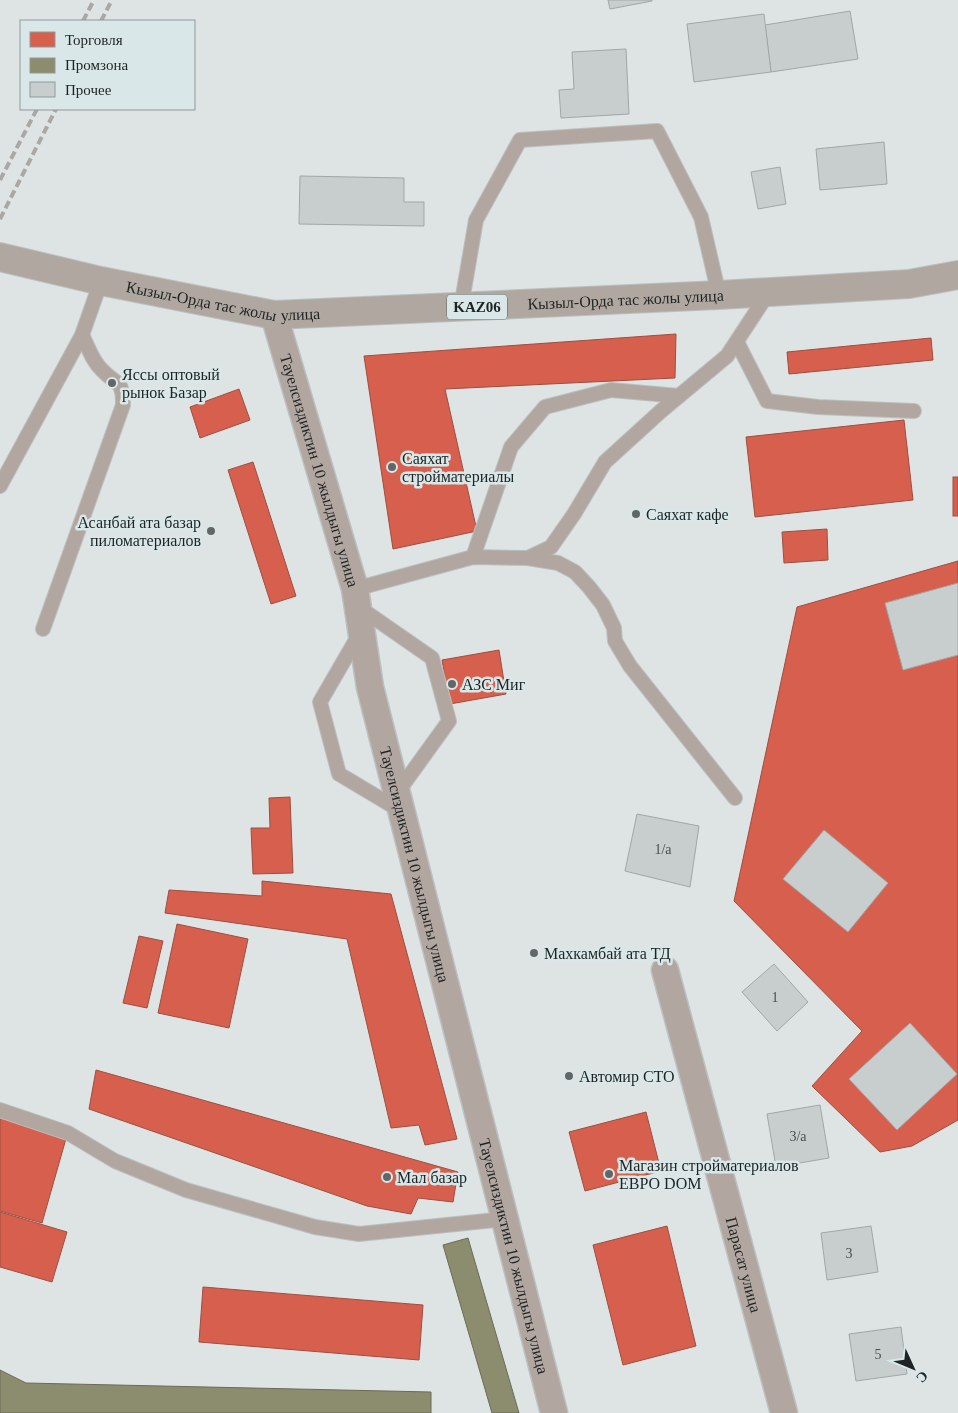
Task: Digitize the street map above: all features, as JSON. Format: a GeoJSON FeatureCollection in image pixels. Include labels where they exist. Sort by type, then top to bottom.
{"type":"FeatureCollection","features":[{"type":"Feature","properties":{"kind":"main road","name":"Кызыл-Орда тас жолы улица"},"geometry":{"type":"LineString","coordinates":[[0,256],[100,281],[274,315],[720,295],[909,284],[958,275]]}},
{"type":"Feature","properties":{"kind":"street","name":"Тауелсиздиктин 10 жылдыгы улица"},"geometry":{"type":"LineString","coordinates":[[274,315],[358,608],[370,686],[554,1413]]}},
{"type":"Feature","properties":{"kind":"street","name":"Парасат улица"},"geometry":{"type":"LineString","coordinates":[[664,970],[784,1413]]}},
{"type":"Feature","properties":{"kind":"lane"},"geometry":{"type":"LineString","coordinates":[[461,307],[476,220],[520,140],[657,131],[701,217],[720,295]]}},
{"type":"Feature","properties":{"kind":"lane"},"geometry":{"type":"LineString","coordinates":[[0,486],[82,334],[100,281]]}},
{"type":"Feature","properties":{"kind":"lane"},"geometry":{"type":"LineString","coordinates":[[528,558],[551,547],[574,514],[605,462],[727,356],[769,292]]}},
{"type":"Feature","properties":{"kind":"lane"},"geometry":{"type":"LineString","coordinates":[[43,629],[123,405],[123,390],[118,382],[102,370],[94,360],[82,334]]}},
{"type":"Feature","properties":{"kind":"lane"},"geometry":{"type":"LineString","coordinates":[[737,342],[767,401],[818,407],[914,411]]}},
{"type":"Feature","properties":{"kind":"lane"},"geometry":{"type":"LineString","coordinates":[[473,557],[511,448],[545,406],[612,390],[679,396]]}},
{"type":"Feature","properties":{"kind":"lane"},"geometry":{"type":"LineString","coordinates":[[358,608],[432,658],[449,721],[400,802],[339,774],[320,702],[358,608],[473,557],[528,558],[558,563],[575,572],[589,586],[603,605],[614,628],[615,641],[630,666],[735,798]]}},
{"type":"Feature","properties":{"kind":"lane"},"geometry":{"type":"LineString","coordinates":[[0,1110],[68,1133],[115,1161],[186,1190],[315,1227],[360,1234],[505,1219]]}},
{"type":"Feature","properties":{"kind":"building: Торговля"},"geometry":{"type":"Polygon","coordinates":[[[676,334],[675,378],[445,389],[477,531],[393,549],[364,356],[676,334]]]}},
{"type":"Feature","properties":{"kind":"building: Торговля"},"geometry":{"type":"Polygon","coordinates":[[[931,338],[933,360],[789,374],[787,352],[931,338]]]}},
{"type":"Feature","properties":{"kind":"building: Торговля"},"geometry":{"type":"Polygon","coordinates":[[[239,389],[250,420],[200,438],[190,407],[239,389]]]}},
{"type":"Feature","properties":{"kind":"building: Торговля"},"geometry":{"type":"Polygon","coordinates":[[[904,420],[913,500],[755,517],[746,437],[904,420]]]}},
{"type":"Feature","properties":{"kind":"building: Торговля"},"geometry":{"type":"Polygon","coordinates":[[[253,462],[296,596],[271,604],[228,470],[253,462]]]}},
{"type":"Feature","properties":{"kind":"building: Торговля"},"geometry":{"type":"Polygon","coordinates":[[[953,477],[958,477],[958,516],[953,516],[953,477]]]}},
{"type":"Feature","properties":{"kind":"building: Торговля"},"geometry":{"type":"Polygon","coordinates":[[[827,529],[828,560],[784,563],[782,532],[827,529]]]}},
{"type":"Feature","properties":{"kind":"building: Торговля"},"geometry":{"type":"Polygon","coordinates":[[[958,561],[958,1120],[912,1146],[880,1152],[812,1086],[862,1031],[734,901],[797,607],[958,561]]]}},
{"type":"Feature","properties":{"kind":"building: Торговля"},"geometry":{"type":"Polygon","coordinates":[[[499,650],[506,694],[450,704],[442,660],[499,650]]]}},
{"type":"Feature","properties":{"kind":"building: Торговля"},"geometry":{"type":"Polygon","coordinates":[[[290,797],[293,873],[253,874],[251,828],[270,828],[269,798],[290,797]]]}},
{"type":"Feature","properties":{"kind":"building: Торговля"},"geometry":{"type":"Polygon","coordinates":[[[262,881],[391,894],[457,1139],[425,1145],[419,1125],[391,1128],[347,939],[165,913],[169,890],[262,896],[262,881]]]}},
{"type":"Feature","properties":{"kind":"building: Торговля"},"geometry":{"type":"Polygon","coordinates":[[[177,924],[248,939],[229,1028],[158,1013],[177,924]]]}},
{"type":"Feature","properties":{"kind":"building: Торговля"},"geometry":{"type":"Polygon","coordinates":[[[139,936],[163,941],[147,1008],[123,1003],[139,936]]]}},
{"type":"Feature","properties":{"kind":"building: Торговля"},"geometry":{"type":"Polygon","coordinates":[[[96,1070],[458,1172],[453,1202],[418,1198],[411,1214],[367,1206],[89,1109],[96,1070]]]}},
{"type":"Feature","properties":{"kind":"building: Торговля"},"geometry":{"type":"Polygon","coordinates":[[[646,1112],[661,1171],[585,1191],[569,1132],[646,1112]]]}},
{"type":"Feature","properties":{"kind":"building: Торговля"},"geometry":{"type":"Polygon","coordinates":[[[0,1116],[67,1135],[42,1223],[0,1211],[0,1116]]]}},
{"type":"Feature","properties":{"kind":"building: Торговля"},"geometry":{"type":"Polygon","coordinates":[[[0,1212],[67,1232],[52,1282],[0,1267],[0,1212]]]}},
{"type":"Feature","properties":{"kind":"building: Торговля"},"geometry":{"type":"Polygon","coordinates":[[[667,1226],[696,1346],[623,1365],[593,1245],[667,1226]]]}},
{"type":"Feature","properties":{"kind":"building: Торговля"},"geometry":{"type":"Polygon","coordinates":[[[203,1287],[423,1305],[419,1360],[199,1342],[203,1287]]]}},
{"type":"Feature","properties":{"kind":"building: Промзона"},"geometry":{"type":"Polygon","coordinates":[[[468,1238],[519,1413],[492,1413],[443,1245],[468,1238]]]}},
{"type":"Feature","properties":{"kind":"building: Промзона"},"geometry":{"type":"Polygon","coordinates":[[[0,1370],[26,1383],[431,1392],[431,1413],[0,1413],[0,1370]]]}},
{"type":"Feature","properties":{"kind":"building: Прочее"},"geometry":{"type":"Polygon","coordinates":[[[608,0],[652,0],[652,1],[610,9],[608,0]]]}},
{"type":"Feature","properties":{"kind":"building: Прочее"},"geometry":{"type":"Polygon","coordinates":[[[850,11],[858,59],[771,72],[765,25],[850,11]]]}},
{"type":"Feature","properties":{"kind":"building: Прочее"},"geometry":{"type":"Polygon","coordinates":[[[764,14],[771,72],[694,82],[687,24],[764,14]]]}},
{"type":"Feature","properties":{"kind":"building: Прочее"},"geometry":{"type":"Polygon","coordinates":[[[626,49],[629,114],[561,118],[559,90],[574,89],[572,52],[626,49]]]}},
{"type":"Feature","properties":{"kind":"building: Прочее"},"geometry":{"type":"Polygon","coordinates":[[[884,142],[887,184],[820,190],[816,149],[884,142]]]}},
{"type":"Feature","properties":{"kind":"building: Прочее"},"geometry":{"type":"Polygon","coordinates":[[[780,167],[786,204],[758,209],[751,172],[780,167]]]}},
{"type":"Feature","properties":{"kind":"building: Прочее"},"geometry":{"type":"Polygon","coordinates":[[[300,176],[404,178],[404,202],[424,202],[424,226],[299,224],[300,176]]]}},
{"type":"Feature","properties":{"kind":"building: Прочее"},"geometry":{"type":"Polygon","coordinates":[[[958,583],[958,655],[903,670],[885,603],[958,583]]]}},
{"type":"Feature","properties":{"kind":"building: Прочее"},"geometry":{"type":"Polygon","coordinates":[[[637,814],[699,826],[690,887],[625,871],[637,814]]]}},
{"type":"Feature","properties":{"kind":"building: Прочее"},"geometry":{"type":"Polygon","coordinates":[[[824,830],[888,883],[848,932],[783,879],[824,830]]]}},
{"type":"Feature","properties":{"kind":"building: Прочее"},"geometry":{"type":"Polygon","coordinates":[[[774,964],[808,1002],[777,1031],[742,992],[774,964]]]}},
{"type":"Feature","properties":{"kind":"building: Прочее"},"geometry":{"type":"Polygon","coordinates":[[[910,1023],[957,1074],[897,1130],[849,1079],[910,1023]]]}},
{"type":"Feature","properties":{"kind":"building: Прочее"},"geometry":{"type":"Polygon","coordinates":[[[820,1105],[829,1158],[776,1167],[767,1114],[820,1105]]]}},
{"type":"Feature","properties":{"kind":"building: Прочее"},"geometry":{"type":"Polygon","coordinates":[[[871,1226],[878,1272],[827,1280],[821,1233],[871,1226]]]}},
{"type":"Feature","properties":{"kind":"building: Прочее"},"geometry":{"type":"Polygon","coordinates":[[[901,1327],[907,1374],[856,1381],[849,1334],[901,1327]]]}},
{"type":"Feature","properties":{"kind":"railway"},"geometry":{"type":"LineString","coordinates":[[84,20],[94,0]]}},
{"type":"Feature","properties":{"kind":"railway"},"geometry":{"type":"LineString","coordinates":[[102,20],[112,0]]}},
{"type":"Feature","properties":{"kind":"railway"},"geometry":{"type":"LineString","coordinates":[[0,180],[36,110]]}},
{"type":"Feature","properties":{"kind":"railway"},"geometry":{"type":"LineString","coordinates":[[0,219],[55,110]]}},
{"type":"Feature","properties":{"kind":"place","name":"Яссы оптовый рынок Базар"},"geometry":{"type":"Point","coordinates":[112,383]}},
{"type":"Feature","properties":{"kind":"place","name":"Саяхат стройматериалы"},"geometry":{"type":"Point","coordinates":[392,467]}},
{"type":"Feature","properties":{"kind":"place","name":"Саяхат кафе"},"geometry":{"type":"Point","coordinates":[636,514]}},
{"type":"Feature","properties":{"kind":"place","name":"Асанбай ата базар пиломатериалов"},"geometry":{"type":"Point","coordinates":[211,531]}},
{"type":"Feature","properties":{"kind":"place","name":"АЗС Миг"},"geometry":{"type":"Point","coordinates":[452,684]}},
{"type":"Feature","properties":{"kind":"place","name":"Махкамбай ата ТД"},"geometry":{"type":"Point","coordinates":[534,953]}},
{"type":"Feature","properties":{"kind":"place","name":"Автомир СТО"},"geometry":{"type":"Point","coordinates":[569,1076]}},
{"type":"Feature","properties":{"kind":"place","name":"Магазин стройматериалов ЕВРО DOM"},"geometry":{"type":"Point","coordinates":[609,1174]}},
{"type":"Feature","properties":{"kind":"place","name":"Мал базар"},"geometry":{"type":"Point","coordinates":[387,1177]}}]}
